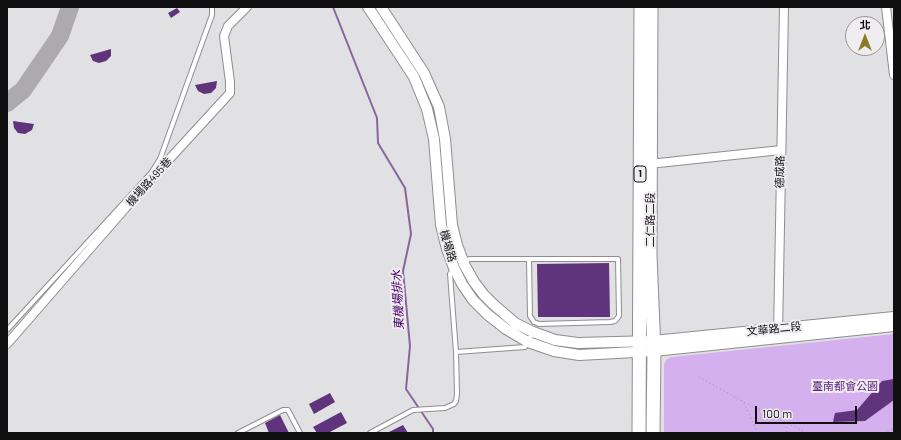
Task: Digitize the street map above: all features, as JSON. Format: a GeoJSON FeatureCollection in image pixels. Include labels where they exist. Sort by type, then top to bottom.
{"type":"FeatureCollection","features":[{"type":"Feature","properties":{"kind":"main road","name":"二仁路二段"},"geometry":{"type":"LineString","coordinates":[[639,433],[641,7]]}},
{"type":"Feature","properties":{"kind":"main road","name":"二仁路二段"},"geometry":{"type":"LineString","coordinates":[[651,7],[650,255],[654,346],[653,433]]}},
{"type":"Feature","properties":{"kind":"street","name":"機場路495巷"},"geometry":{"type":"LineString","coordinates":[[7,344],[142,189],[230,93],[224,36],[228,26],[246,7]]}},
{"type":"Feature","properties":{"kind":"street","name":"機場路"},"geometry":{"type":"LineString","coordinates":[[368,7],[414,77],[427,109],[434,139],[441,225],[447,249],[459,266],[493,304],[515,323],[533,332],[555,340],[639,347]]}},
{"type":"Feature","properties":{"kind":"street","name":"機場路"},"geometry":{"type":"LineString","coordinates":[[381,7],[424,73],[438,108],[445,139],[452,224],[457,246],[462,284],[473,300],[487,314],[506,329],[528,342],[554,351],[580,355],[654,346]]}},
{"type":"Feature","properties":{"kind":"street","name":"德成路"},"geometry":{"type":"LineString","coordinates":[[778,333],[784,7]]}},
{"type":"Feature","properties":{"kind":"street"},"geometry":{"type":"LineString","coordinates":[[886,7],[894,75]]}},
{"type":"Feature","properties":{"kind":"street"},"geometry":{"type":"LineString","coordinates":[[650,164],[781,150]]}},
{"type":"Feature","properties":{"kind":"street","name":"文華路二段"},"geometry":{"type":"LineString","coordinates":[[654,346],[778,333],[894,317]]}},
{"type":"Feature","properties":{"kind":"street","name":"文華路二段"},"geometry":{"type":"LineString","coordinates":[[778,333],[894,326]]}},
{"type":"Feature","properties":{"kind":"lane"},"geometry":{"type":"LineString","coordinates":[[7,330],[151,173],[160,159],[212,16],[212,7]]}},
{"type":"Feature","properties":{"kind":"lane"},"geometry":{"type":"LineString","coordinates":[[370,433],[413,410],[445,408],[454,404],[456,401],[456,352],[450,274],[469,259],[529,259],[618,259],[619,316],[615,321],[610,322],[539,324],[534,322],[530,316],[529,259]]}},
{"type":"Feature","properties":{"kind":"lane"},"geometry":{"type":"LineString","coordinates":[[456,352],[525,346],[533,332]]}},
{"type":"Feature","properties":{"kind":"lane"},"geometry":{"type":"LineString","coordinates":[[238,433],[283,410],[288,410],[300,433]]}},
{"type":"Feature","properties":{"kind":"path"},"geometry":{"type":"LineString","coordinates":[[699,377],[744,402],[807,433]]}},
{"type":"Feature","properties":{"kind":"path"},"geometry":{"type":"LineString","coordinates":[[744,402],[758,433]]}},
{"type":"Feature","properties":{"kind":"path"},"geometry":{"type":"LineString","coordinates":[[786,423],[788,433]]}},
{"type":"Feature","properties":{"kind":"path"},"geometry":{"type":"LineString","coordinates":[[884,433],[894,428]]}},
{"type":"Feature","properties":{"kind":"green space","name":"臺南都會公園"},"geometry":{"type":"Polygon","coordinates":[[[894,334],[894,433],[664,433],[664,364],[667,359],[672,357],[894,334]]]}},
{"type":"Feature","properties":{"kind":"building"},"geometry":{"type":"Polygon","coordinates":[[[177,8],[180,12],[171,18],[168,13],[177,8]]]}},
{"type":"Feature","properties":{"kind":"building"},"geometry":{"type":"Polygon","coordinates":[[[111,49],[111,56],[106,61],[99,63],[93,61],[90,55],[111,49]]]}},
{"type":"Feature","properties":{"kind":"building"},"geometry":{"type":"Polygon","coordinates":[[[217,81],[216,88],[211,93],[204,94],[198,91],[195,85],[217,81]]]}},
{"type":"Feature","properties":{"kind":"building"},"geometry":{"type":"Polygon","coordinates":[[[13,121],[34,124],[32,130],[25,134],[18,133],[14,128],[13,121]]]}},
{"type":"Feature","properties":{"kind":"building"},"geometry":{"type":"Polygon","coordinates":[[[609,263],[610,317],[538,317],[537,264],[609,263]]]}},
{"type":"Feature","properties":{"kind":"building"},"geometry":{"type":"Polygon","coordinates":[[[894,379],[894,400],[865,421],[833,422],[835,413],[857,410],[882,381],[894,379]]]}},
{"type":"Feature","properties":{"kind":"building"},"geometry":{"type":"Polygon","coordinates":[[[330,393],[335,402],[314,414],[309,404],[330,393]]]}},
{"type":"Feature","properties":{"kind":"building"},"geometry":{"type":"Polygon","coordinates":[[[341,412],[347,423],[328,433],[317,433],[313,427],[341,412]]]}},
{"type":"Feature","properties":{"kind":"building"},"geometry":{"type":"Polygon","coordinates":[[[280,415],[289,433],[269,433],[265,423],[280,415]]]}},
{"type":"Feature","properties":{"kind":"building"},"geometry":{"type":"Polygon","coordinates":[[[403,425],[408,433],[387,433],[403,425]]]}},
{"type":"Feature","properties":{"kind":"waterway","name":"東機場排水"},"geometry":{"type":"LineString","coordinates":[[333,7],[377,118],[378,143],[405,188],[411,234],[403,271],[410,346],[406,389],[433,429],[433,433]]}},
{"type":"Feature","properties":{"kind":"taxiway"},"geometry":{"type":"LineString","coordinates":[[7,103],[23,90],[60,36],[70,7]]}}]}
